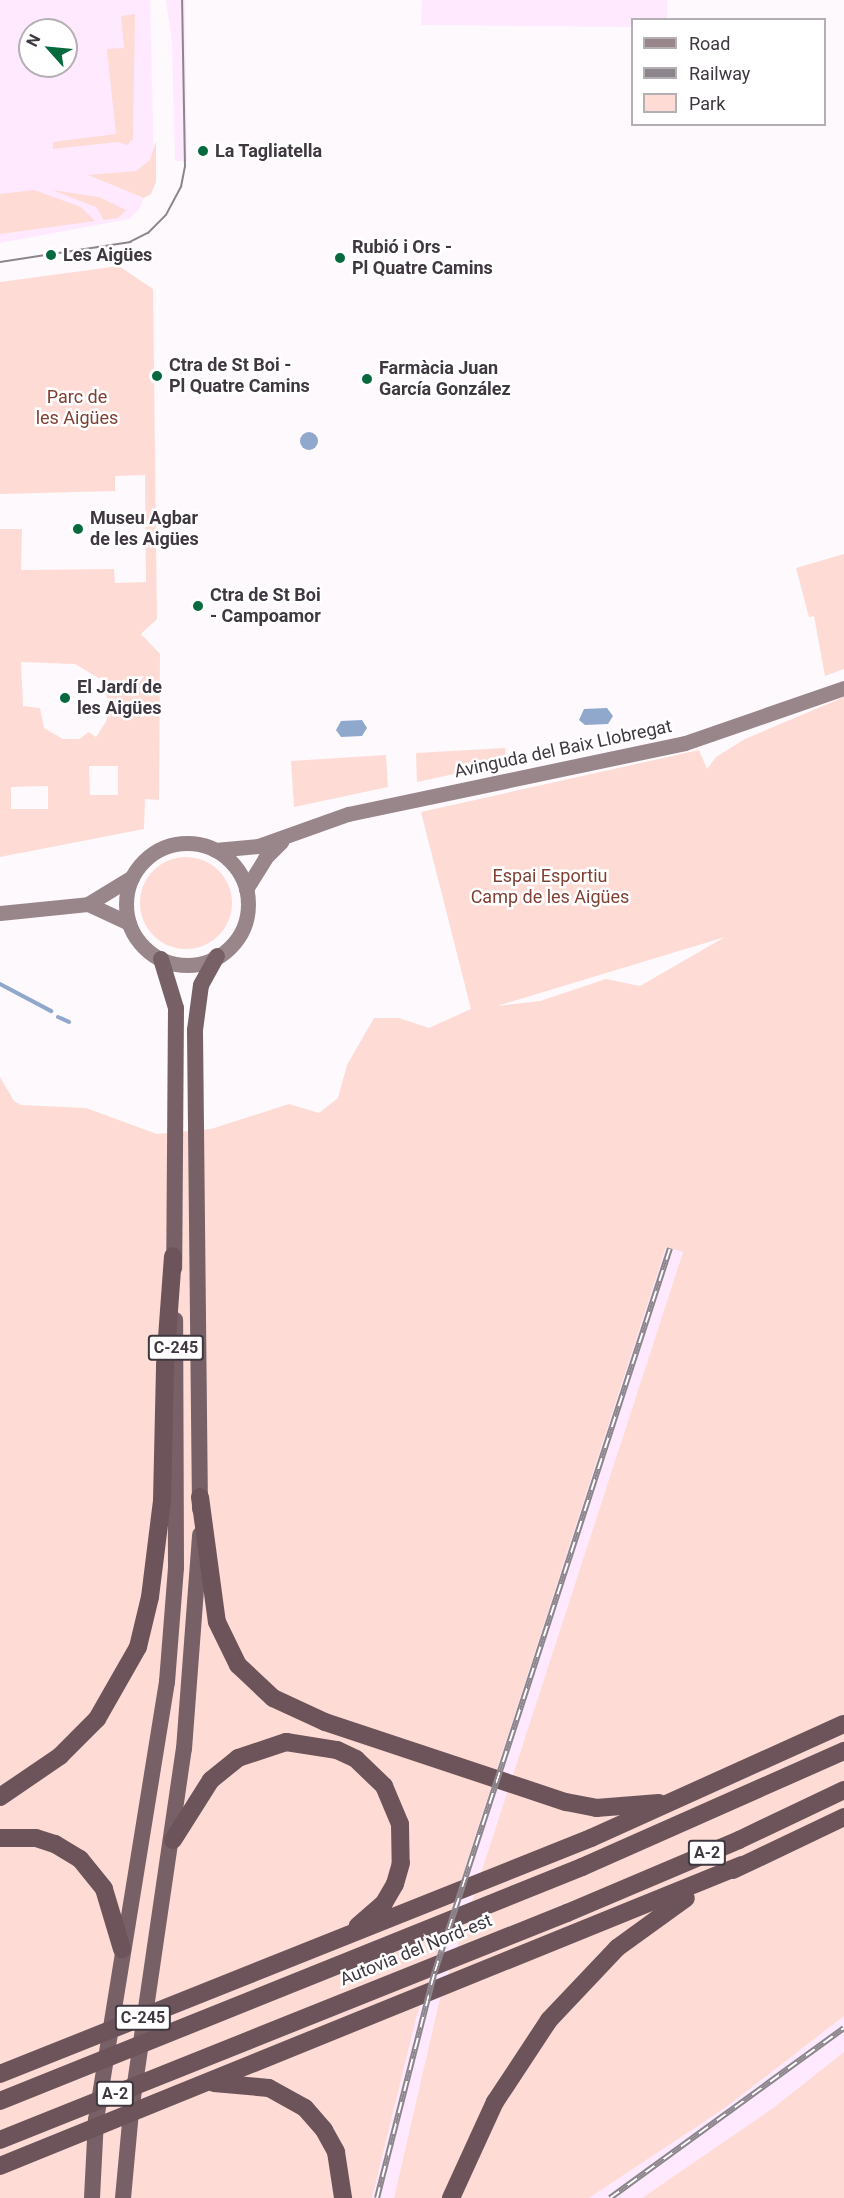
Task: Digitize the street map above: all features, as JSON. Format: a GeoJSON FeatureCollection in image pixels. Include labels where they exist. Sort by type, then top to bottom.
{"type":"FeatureCollection","features":[{"type":"Feature","properties":{"kind":"highway","name":"C-245"},"geometry":{"type":"LineString","coordinates":[[123,2198],[148,1983],[173,1840],[193,1669],[200,1497],[195,1030],[199,992],[217,956]]}},
{"type":"Feature","properties":{"kind":"highway","name":"C-245"},"geometry":{"type":"LineString","coordinates":[[92,2198],[96,2120],[122,1949],[161,1738],[171,1641],[178,1456],[173,1256],[176,1008],[161,959]]}},
{"type":"Feature","properties":{"kind":"highway"},"geometry":{"type":"LineString","coordinates":[[0,1797],[60,1755],[97,1719],[138,1647],[150,1597],[162,1500],[165,1365],[173,1256]]}},
{"type":"Feature","properties":{"kind":"highway"},"geometry":{"type":"LineString","coordinates":[[200,1497],[218,1622],[238,1665],[254,1684],[281,1702],[325,1722],[566,1802],[619,1808],[684,1799]]}},
{"type":"Feature","properties":{"kind":"highway"},"geometry":{"type":"LineString","coordinates":[[0,2074],[591,1838],[684,1799],[844,1724]]}},
{"type":"Feature","properties":{"kind":"highway"},"geometry":{"type":"LineString","coordinates":[[173,1840],[211,1780],[238,1758],[258,1749],[286,1742],[316,1744],[356,1759],[384,1786],[394,1805],[402,1853],[395,1884],[384,1903],[347,1934]]}},
{"type":"Feature","properties":{"kind":"highway","name":"Autovia del Nord-est"},"geometry":{"type":"LineString","coordinates":[[6,2098],[582,1867],[844,1751]]}},
{"type":"Feature","properties":{"kind":"highway","name":"Autovia del Nord-est"},"geometry":{"type":"LineString","coordinates":[[0,2140],[567,1912],[739,1840],[844,1790]]}},
{"type":"Feature","properties":{"kind":"highway"},"geometry":{"type":"LineString","coordinates":[[0,2166],[556,1943],[742,1865],[844,1816]]}},
{"type":"Feature","properties":{"kind":"highway"},"geometry":{"type":"LineString","coordinates":[[0,1838],[36,1838],[55,1844],[80,1859],[104,1889],[122,1949]]}},
{"type":"Feature","properties":{"kind":"highway"},"geometry":{"type":"LineString","coordinates":[[451,2198],[472,2146],[504,2084],[565,2000],[632,1935],[742,1865]]}},
{"type":"Feature","properties":{"kind":"highway"},"geometry":{"type":"LineString","coordinates":[[206,2083],[260,2086],[286,2095],[305,2108],[324,2130],[336,2152],[343,2198]]}},
{"type":"Feature","properties":{"kind":"main road","name":"Avinguda del Baix Llobregat"},"geometry":{"type":"LineString","coordinates":[[215,850],[258,846],[348,814],[685,743],[844,688]]}},
{"type":"Feature","properties":{"kind":"main road","name":"Avinguda del Baix Llobregat"},"geometry":{"type":"LineString","coordinates":[[246,889],[265,858],[287,836]]}},
{"type":"Feature","properties":{"kind":"main road"},"geometry":{"type":"LineString","coordinates":[[190,843],[215,850],[232,863],[246,889],[248,905],[242,927],[217,956],[193,964],[161,959],[144,947],[129,923],[126,900],[132,877],[144,860],[169,845],[190,843]]}},
{"type":"Feature","properties":{"kind":"main road"},"geometry":{"type":"LineString","coordinates":[[0,913],[88,904],[132,877]]}},
{"type":"Feature","properties":{"kind":"main road"},"geometry":{"type":"LineString","coordinates":[[88,904],[129,923]]}},
{"type":"Feature","properties":{"kind":"shaded area"},"geometry":{"type":"Polygon","coordinates":[[[0,0],[150,0],[154,171],[139,210],[129,219],[0,243],[0,0]]]}},
{"type":"Feature","properties":{"kind":"shaded area"},"geometry":{"type":"Polygon","coordinates":[[[166,0],[185,0],[187,161],[175,161],[172,43],[166,0]]]}},
{"type":"Feature","properties":{"kind":"shaded area"},"geometry":{"type":"Polygon","coordinates":[[[422,0],[667,0],[667,18],[631,18],[631,27],[421,25],[422,0]]]}},
{"type":"Feature","properties":{"kind":"shaded area"},"geometry":{"type":"Polygon","coordinates":[[[666,1247],[683,1252],[439,2002],[394,2198],[372,2198],[416,2019],[666,1247]]]}},
{"type":"Feature","properties":{"kind":"shaded area"},"geometry":{"type":"Polygon","coordinates":[[[844,2016],[844,2052],[773,2108],[642,2198],[589,2198],[725,2108],[844,2016]]]}},
{"type":"Feature","properties":{"kind":"green space"},"geometry":{"type":"Polygon","coordinates":[[[135,14],[133,139],[127,145],[118,142],[53,149],[53,142],[116,134],[107,49],[124,48],[121,16],[135,14]]]}},
{"type":"Feature","properties":{"kind":"green space"},"geometry":{"type":"Polygon","coordinates":[[[156,141],[156,182],[151,194],[144,198],[88,175],[136,171],[150,160],[156,141]]]}},
{"type":"Feature","properties":{"kind":"green space"},"geometry":{"type":"Polygon","coordinates":[[[34,190],[81,207],[95,221],[0,234],[0,194],[34,190]]]}},
{"type":"Feature","properties":{"kind":"green space"},"geometry":{"type":"Polygon","coordinates":[[[52,190],[99,197],[126,210],[118,218],[104,220],[96,207],[52,190]]]}},
{"type":"Feature","properties":{"kind":"green space","name":"Parc de les Aigües"},"geometry":{"type":"Polygon","coordinates":[[[119,266],[153,289],[157,619],[141,634],[160,654],[159,800],[145,799],[144,829],[0,857],[0,529],[22,529],[21,570],[114,569],[115,583],[146,582],[145,475],[115,476],[115,491],[0,494],[0,282],[119,266]],[[21,662],[23,706],[40,708],[44,728],[63,739],[79,739],[89,732],[96,737],[107,720],[109,703],[100,679],[75,664],[21,662]],[[89,766],[90,795],[118,795],[118,766],[89,766]],[[48,786],[11,787],[11,809],[48,809],[48,786]]]}},
{"type":"Feature","properties":{"kind":"green space"},"geometry":{"type":"Polygon","coordinates":[[[844,554],[844,669],[825,676],[814,616],[809,617],[796,568],[844,554]]]}},
{"type":"Feature","properties":{"kind":"green space","name":"Espai Esportiu Camp de les Aigües"},"geometry":{"type":"Polygon","coordinates":[[[844,697],[844,2016],[725,2108],[589,2198],[394,2198],[439,2002],[683,1252],[666,1247],[416,2019],[372,2198],[0,2198],[0,1077],[14,1101],[21,1105],[86,1108],[157,1134],[211,1129],[289,1104],[319,1113],[338,1098],[347,1065],[374,1018],[399,1018],[429,1028],[471,1009],[421,812],[699,750],[707,769],[716,757],[745,739],[844,697]],[[725,937],[497,1006],[540,1001],[606,979],[640,986],[725,937]]]}},
{"type":"Feature","properties":{"kind":"green space"},"geometry":{"type":"Polygon","coordinates":[[[505,748],[505,763],[417,782],[416,753],[505,748]]]}},
{"type":"Feature","properties":{"kind":"green space"},"geometry":{"type":"Polygon","coordinates":[[[386,755],[388,787],[294,807],[291,761],[386,755]]]}},
{"type":"Feature","properties":{"kind":"green space"},"geometry":{"type":"Polygon","coordinates":[[[177,857],[195,857],[212,864],[225,877],[232,894],[232,912],[225,929],[212,942],[195,949],[177,949],[160,942],[147,929],[140,912],[140,894],[147,877],[160,864],[177,857]]]}},
{"type":"Feature","properties":{"kind":"green space"},"geometry":{"type":"Polygon","coordinates":[[[844,2052],[844,2198],[642,2198],[773,2108],[844,2052]]]}},
{"type":"Feature","properties":{"kind":"water"},"geometry":{"type":"Polygon","coordinates":[[[309,432],[315,435],[318,441],[315,447],[309,450],[303,447],[300,441],[303,435],[309,432]]]}},
{"type":"Feature","properties":{"kind":"water"},"geometry":{"type":"Polygon","coordinates":[[[607,708],[613,716],[608,724],[585,725],[579,720],[584,709],[607,708]]]}},
{"type":"Feature","properties":{"kind":"water"},"geometry":{"type":"Polygon","coordinates":[[[362,720],[367,728],[362,736],[341,737],[336,730],[341,721],[362,720]]]}},
{"type":"Feature","properties":{"kind":"waterway"},"geometry":{"type":"LineString","coordinates":[[0,984],[51,1011]]}},
{"type":"Feature","properties":{"kind":"waterway"},"geometry":{"type":"LineString","coordinates":[[58,1017],[69,1022]]}},
{"type":"Feature","properties":{"kind":"tram line"},"geometry":{"type":"LineString","coordinates":[[0,262],[130,242],[148,233],[166,215],[181,187],[185,167],[182,0]]}},
{"type":"Feature","properties":{"kind":"railway"},"geometry":{"type":"LineString","coordinates":[[377,2198],[435,1971],[670,1248]]}},
{"type":"Feature","properties":{"kind":"railway"},"geometry":{"type":"LineString","coordinates":[[610,2198],[844,2028]]}},
{"type":"Feature","properties":{"kind":"place","name":"La Tagliatella"},"geometry":{"type":"Point","coordinates":[203,151]}},
{"type":"Feature","properties":{"kind":"place","name":"Les Aigües"},"geometry":{"type":"Point","coordinates":[51,255]}},
{"type":"Feature","properties":{"kind":"place","name":"Rubió i Ors - Pl Quatre Camins"},"geometry":{"type":"Point","coordinates":[340,258]}},
{"type":"Feature","properties":{"kind":"place","name":"Ctra de St Boi - Pl Quatre Camins"},"geometry":{"type":"Point","coordinates":[157,376]}},
{"type":"Feature","properties":{"kind":"place","name":"Farmàcia Juan García González"},"geometry":{"type":"Point","coordinates":[367,379]}},
{"type":"Feature","properties":{"kind":"place","name":"Museu Agbar de les Aigües"},"geometry":{"type":"Point","coordinates":[78,529]}},
{"type":"Feature","properties":{"kind":"place","name":"Ctra de St Boi - Campoamor"},"geometry":{"type":"Point","coordinates":[198,606]}},
{"type":"Feature","properties":{"kind":"place","name":"El Jardí de les Aigües"},"geometry":{"type":"Point","coordinates":[65,698]}}]}
